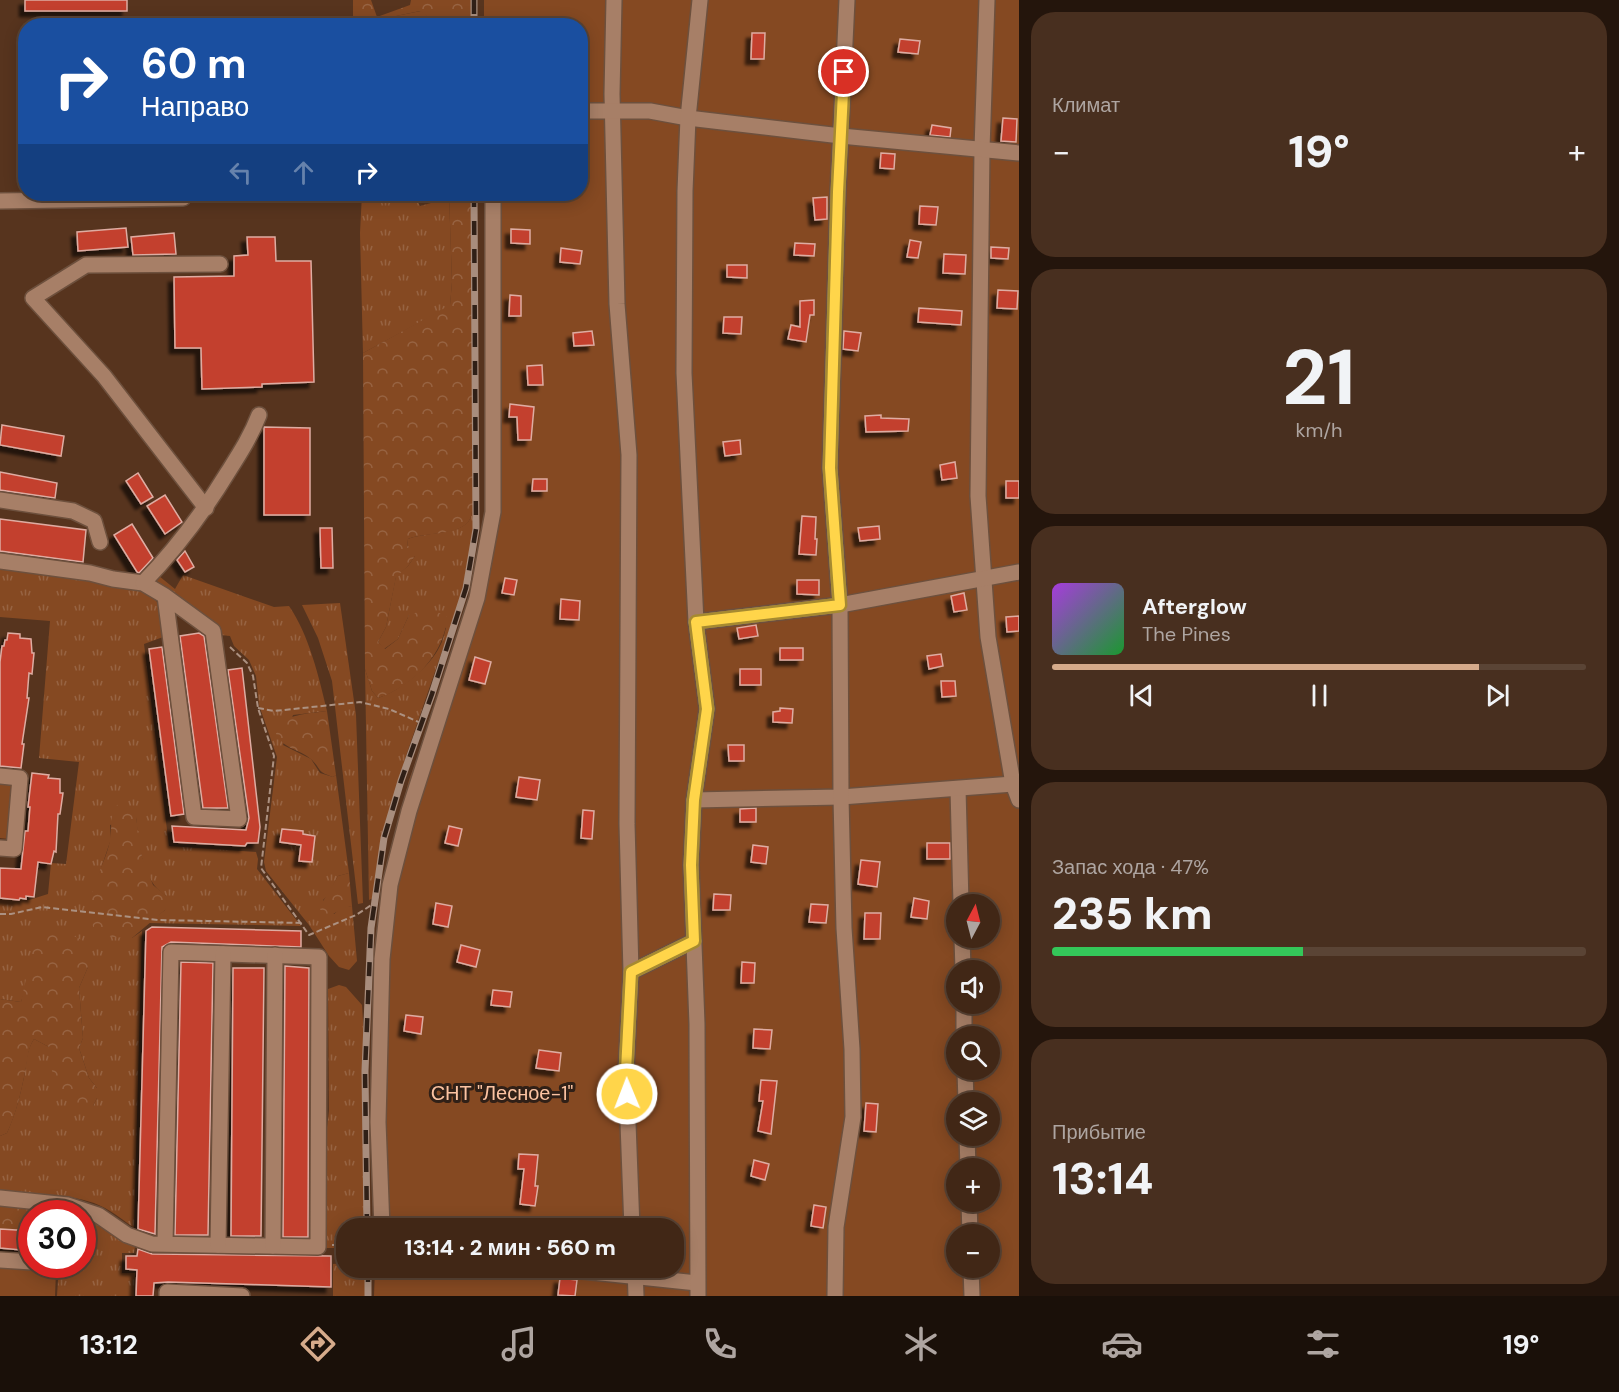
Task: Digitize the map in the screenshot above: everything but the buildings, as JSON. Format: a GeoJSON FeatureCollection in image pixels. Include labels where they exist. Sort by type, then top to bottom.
{"type":"FeatureCollection","features":[{"type":"Feature","properties":{"kind":"street"},"geometry":{"type":"LineString","coordinates":[[614,0],[612,94],[617,304],[629,455],[627,824],[631,972],[626,1071],[632,1218]]}},
{"type":"Feature","properties":{"kind":"street"},"geometry":{"type":"LineString","coordinates":[[656,1278],[697,1290],[697,1024],[691,865],[694,800],[707,709],[696,622],[684,373],[684,191],[688,118],[700,0]]}},
{"type":"Feature","properties":{"kind":"street"},"geometry":{"type":"LineString","coordinates":[[835,1296],[836,1227],[853,1117],[840,796],[840,605],[830,468],[838,192],[847,0]]}},
{"type":"Feature","properties":{"kind":"street"},"geometry":{"type":"LineString","coordinates":[[987,0],[982,149],[978,496],[982,579],[988,637],[1013,784],[1019,800]]}},
{"type":"Feature","properties":{"kind":"street"},"geometry":{"type":"LineString","coordinates":[[588,111],[650,111],[688,118],[841,136],[1019,153]]}},
{"type":"Feature","properties":{"kind":"street"},"geometry":{"type":"LineString","coordinates":[[0,201],[18,201]]}},
{"type":"Feature","properties":{"kind":"street"},"geometry":{"type":"LineString","coordinates":[[382,1218],[378,1122],[382,959],[390,885],[409,811],[477,598],[493,512],[493,201]]}},
{"type":"Feature","properties":{"kind":"street"},"geometry":{"type":"LineString","coordinates":[[206,508],[104,376],[33,298],[86,265],[220,264]]}},
{"type":"Feature","properties":{"kind":"street"},"geometry":{"type":"LineString","coordinates":[[143,583],[171,554],[206,508],[251,435],[259,415]]}},
{"type":"Feature","properties":{"kind":"street"},"geometry":{"type":"LineString","coordinates":[[0,500],[74,511],[94,521],[100,542]]}},
{"type":"Feature","properties":{"kind":"street"},"geometry":{"type":"LineString","coordinates":[[0,561],[90,573],[143,583],[165,596],[213,631],[239,819],[194,818],[165,596]]}},
{"type":"Feature","properties":{"kind":"street"},"geometry":{"type":"LineString","coordinates":[[696,622],[840,605],[1019,572]]}},
{"type":"Feature","properties":{"kind":"street"},"geometry":{"type":"LineString","coordinates":[[0,776],[20,778],[14,849],[0,848]]}},
{"type":"Feature","properties":{"kind":"street"},"geometry":{"type":"LineString","coordinates":[[694,800],[840,796],[1013,784]]}},
{"type":"Feature","properties":{"kind":"street"},"geometry":{"type":"LineString","coordinates":[[958,789],[961,894]]}},
{"type":"Feature","properties":{"kind":"street"},"geometry":{"type":"LineString","coordinates":[[631,972],[694,941]]}},
{"type":"Feature","properties":{"kind":"street"},"geometry":{"type":"LineString","coordinates":[[0,1198],[69,1205],[98,1215],[127,1235],[152,1244],[318,1247],[319,957],[171,952],[165,1244]]}},
{"type":"Feature","properties":{"kind":"street"},"geometry":{"type":"LineString","coordinates":[[218,1245],[223,954]]}},
{"type":"Feature","properties":{"kind":"street"},"geometry":{"type":"LineString","coordinates":[[273,1246],[274,955]]}},
{"type":"Feature","properties":{"kind":"street"},"geometry":{"type":"LineString","coordinates":[[0,1260],[18,1261]]}},
{"type":"Feature","properties":{"kind":"street"},"geometry":{"type":"LineString","coordinates":[[635,1278],[636,1296]]}},
{"type":"Feature","properties":{"kind":"street"},"geometry":{"type":"LineString","coordinates":[[971,1278],[972,1296]]}},
{"type":"Feature","properties":{"kind":"street"},"geometry":{"type":"LineString","coordinates":[[167,1296],[167,1292],[242,1296]]}},
{"type":"Feature","properties":{"kind":"path"},"geometry":{"type":"LineString","coordinates":[[230,647],[247,663],[253,676],[258,708],[274,756],[261,868],[309,935],[356,915],[375,903],[390,885]]}},
{"type":"Feature","properties":{"kind":"path"},"geometry":{"type":"LineString","coordinates":[[258,708],[274,711],[360,702],[389,709],[422,723],[437,722]]}},
{"type":"Feature","properties":{"kind":"path"},"geometry":{"type":"LineString","coordinates":[[0,914],[11,914],[42,907],[158,920],[302,923]]}},
{"type":"Feature","properties":{"kind":"green space"},"geometry":{"type":"Polygon","coordinates":[[[353,0],[371,0],[377,17],[410,5],[411,0],[474,0],[474,18],[430,18],[420,11],[393,18],[353,18],[353,0]]]}},
{"type":"Feature","properties":{"kind":"green space","name":"СНТ \"Лесное-1\""},"geometry":{"type":"Polygon","coordinates":[[[484,0],[1019,0],[1019,1296],[374,1296],[375,1278],[684,1278],[684,1218],[375,1218],[384,894],[394,837],[409,780],[465,627],[490,496],[485,201],[588,201],[588,18],[484,18],[484,0]]]}},
{"type":"Feature","properties":{"kind":"green space"},"geometry":{"type":"Polygon","coordinates":[[[421,11],[430,18],[393,18],[421,11]]]}},
{"type":"Feature","properties":{"kind":"green space"},"geometry":{"type":"Polygon","coordinates":[[[362,201],[418,201],[420,206],[433,201],[449,201],[452,282],[450,306],[363,353],[360,233],[362,201]]]}},
{"type":"Feature","properties":{"kind":"green space"},"geometry":{"type":"Polygon","coordinates":[[[449,201],[471,201],[475,353],[472,514],[466,524],[459,528],[408,539],[407,548],[420,550],[421,554],[415,556],[396,577],[386,627],[378,642],[385,649],[398,639],[409,615],[424,611],[438,612],[447,617],[445,631],[433,656],[414,677],[391,693],[378,698],[372,691],[365,669],[363,353],[450,305],[452,282],[449,201]]]}},
{"type":"Feature","properties":{"kind":"green space"},"geometry":{"type":"Polygon","coordinates":[[[473,505],[474,533],[461,596],[406,756],[386,834],[375,897],[369,900],[365,669],[372,691],[378,698],[396,690],[414,677],[435,654],[446,628],[409,615],[398,639],[384,649],[378,642],[386,627],[396,576],[408,566],[415,556],[407,548],[408,539],[459,528],[470,519],[473,505]]]}},
{"type":"Feature","properties":{"kind":"green space"},"geometry":{"type":"Polygon","coordinates":[[[0,567],[147,591],[153,596],[161,611],[163,637],[144,644],[169,846],[256,852],[257,869],[301,926],[148,923],[165,910],[166,896],[151,881],[146,871],[140,849],[136,817],[110,825],[111,839],[93,892],[132,938],[142,931],[134,1228],[96,1204],[96,1200],[0,1191],[0,1136],[7,1133],[13,1118],[34,1039],[49,1047],[93,1106],[97,1098],[97,1088],[89,1078],[79,1048],[83,1038],[79,988],[88,967],[26,986],[21,1002],[0,999],[0,897],[29,900],[48,894],[51,863],[66,864],[79,762],[39,758],[50,621],[0,617],[0,567]]]}},
{"type":"Feature","properties":{"kind":"green space"},"geometry":{"type":"Polygon","coordinates":[[[183,575],[274,607],[289,606],[308,643],[327,711],[293,715],[283,745],[311,759],[320,773],[333,777],[336,775],[349,873],[338,876],[323,900],[334,914],[341,908],[352,906],[357,961],[349,970],[339,967],[329,956],[309,925],[266,871],[264,862],[277,757],[259,705],[256,676],[249,660],[234,646],[230,636],[221,635],[154,582],[159,576],[175,589],[183,575]]]}},
{"type":"Feature","properties":{"kind":"green space"},"geometry":{"type":"Polygon","coordinates":[[[340,603],[356,715],[363,903],[358,904],[332,681],[318,638],[302,605],[340,603]]]}},
{"type":"Feature","properties":{"kind":"green space"},"geometry":{"type":"Polygon","coordinates":[[[327,711],[336,775],[333,777],[322,772],[307,756],[282,742],[275,731],[291,718],[327,711]]]}},
{"type":"Feature","properties":{"kind":"green space"},"geometry":{"type":"Polygon","coordinates":[[[0,783],[13,784],[9,839],[0,838],[0,783]]]}},
{"type":"Feature","properties":{"kind":"green space"},"geometry":{"type":"Polygon","coordinates":[[[125,804],[136,817],[142,857],[153,885],[166,896],[169,903],[165,910],[132,938],[112,937],[94,930],[90,912],[94,885],[110,840],[113,815],[117,805],[125,804]]]}},
{"type":"Feature","properties":{"kind":"green space"},"geometry":{"type":"Polygon","coordinates":[[[349,873],[352,906],[326,916],[319,908],[338,876],[349,873]]]}},
{"type":"Feature","properties":{"kind":"green space"},"geometry":{"type":"Polygon","coordinates":[[[42,929],[75,937],[91,949],[88,967],[79,988],[83,1038],[79,1048],[89,1078],[97,1088],[97,1098],[93,1106],[79,1108],[56,1080],[50,1064],[49,1047],[34,1039],[13,1118],[7,1133],[0,1136],[0,999],[21,1002],[34,942],[42,929]]]}},
{"type":"Feature","properties":{"kind":"green space"},"geometry":{"type":"Polygon","coordinates":[[[339,985],[346,987],[362,1005],[366,1070],[368,1218],[336,1218],[336,1248],[326,1248],[326,1136],[329,1111],[328,989],[339,985]]]}},
{"type":"Feature","properties":{"kind":"green space"},"geometry":{"type":"Polygon","coordinates":[[[0,1205],[18,1207],[18,1230],[0,1229],[0,1205]]]}},
{"type":"Feature","properties":{"kind":"green space"},"geometry":{"type":"Polygon","coordinates":[[[96,1222],[135,1246],[134,1253],[122,1253],[122,1273],[135,1273],[134,1296],[57,1296],[58,1278],[96,1278],[96,1222]]]}},
{"type":"Feature","properties":{"kind":"green space"},"geometry":{"type":"Polygon","coordinates":[[[333,1264],[336,1264],[336,1278],[369,1278],[370,1296],[333,1296],[333,1264]]]}},
{"type":"Feature","properties":{"kind":"green space"},"geometry":{"type":"Polygon","coordinates":[[[0,1268],[18,1269],[18,1278],[56,1278],[55,1296],[0,1296],[0,1268]]]}},
{"type":"Feature","properties":{"kind":"railway"},"geometry":{"type":"LineString","coordinates":[[474,0],[474,18]]}},
{"type":"Feature","properties":{"kind":"railway"},"geometry":{"type":"LineString","coordinates":[[367,1218],[365,1071],[371,928],[384,838],[466,588],[476,529],[474,201]]}},
{"type":"Feature","properties":{"kind":"railway"},"geometry":{"type":"LineString","coordinates":[[368,1278],[368,1296]]}},
{"type":"Feature","properties":{"kind":"route"},"geometry":{"type":"LineString","coordinates":[[627,1094],[631,972],[694,941],[691,865],[694,800],[707,709],[696,622],[840,605],[830,468],[844,72]]}}]}
